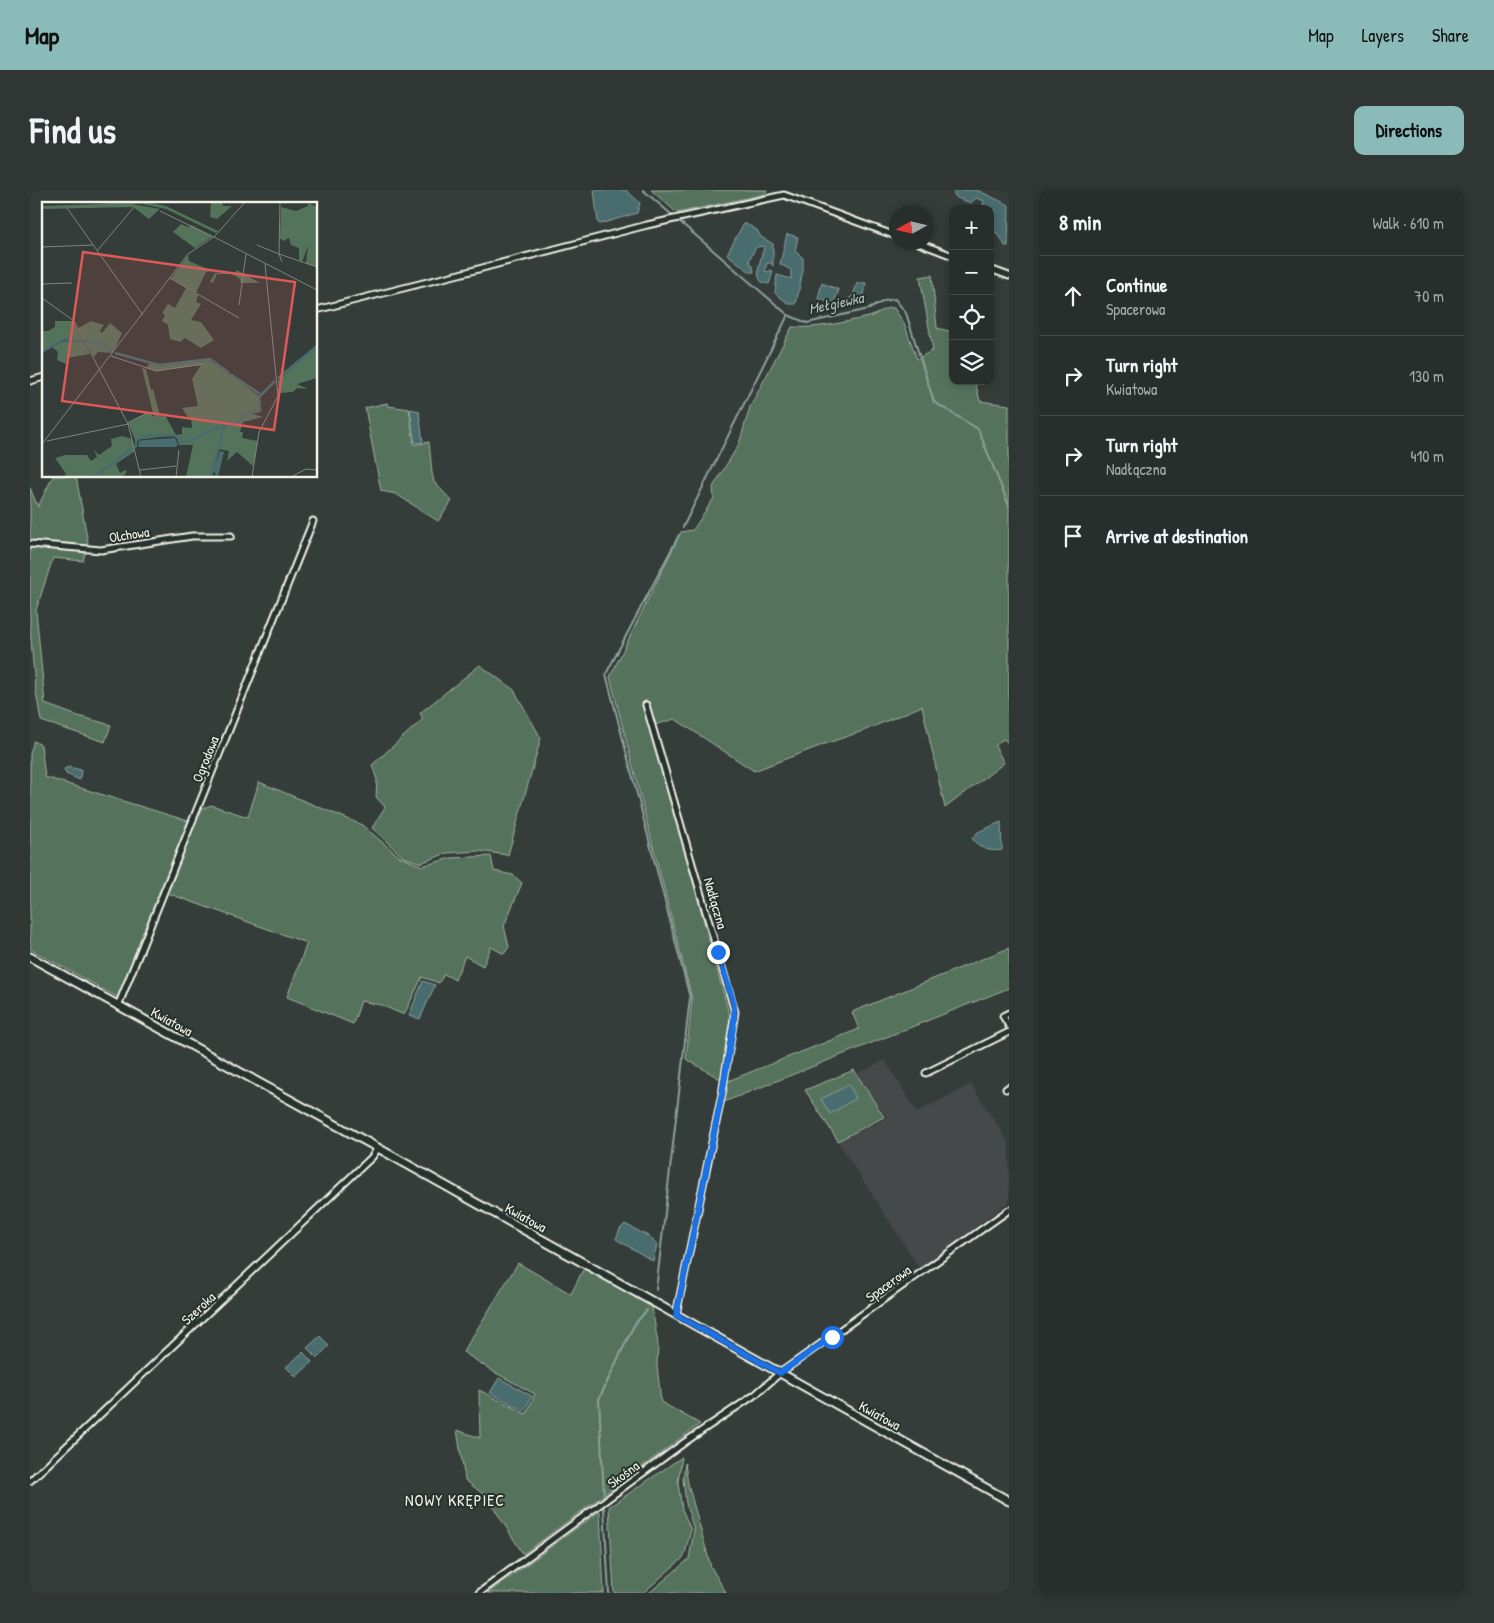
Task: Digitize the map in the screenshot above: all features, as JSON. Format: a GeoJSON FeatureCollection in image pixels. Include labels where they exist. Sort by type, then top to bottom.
{"type":"FeatureCollection","features":[{"type":"Feature","properties":{"kind":"street"},"geometry":{"type":"LineString","coordinates":[[318,309],[673,219],[784,195],[889,233]]}},
{"type":"Feature","properties":{"kind":"street"},"geometry":{"type":"LineString","coordinates":[[934,249],[949,254]]}},
{"type":"Feature","properties":{"kind":"street"},"geometry":{"type":"LineString","coordinates":[[994,270],[1009,276]]}},
{"type":"Feature","properties":{"kind":"street","name":"Ogrodowa"},"geometry":{"type":"LineString","coordinates":[[118,1006],[313,521]]}},
{"type":"Feature","properties":{"kind":"street","name":"Olchowa"},"geometry":{"type":"LineString","coordinates":[[30,544],[102,550],[192,536],[231,536]]}},
{"type":"Feature","properties":{"kind":"street","name":"Nadłączna"},"geometry":{"type":"LineString","coordinates":[[646,705],[735,1012],[722,1094],[676,1315]]}},
{"type":"Feature","properties":{"kind":"street","name":"Kwiatowa"},"geometry":{"type":"LineString","coordinates":[[30,957],[378,1148],[1009,1501]]}},
{"type":"Feature","properties":{"kind":"street"},"geometry":{"type":"LineString","coordinates":[[1009,1013],[1003,1016],[1009,1026]]}},
{"type":"Feature","properties":{"kind":"street"},"geometry":{"type":"LineString","coordinates":[[926,1073],[1009,1032]]}},
{"type":"Feature","properties":{"kind":"street","name":"Szeroka"},"geometry":{"type":"LineString","coordinates":[[30,1481],[372,1157],[378,1148]]}},
{"type":"Feature","properties":{"kind":"street","name":"Spacerowa"},"geometry":{"type":"LineString","coordinates":[[780,1373],[1009,1210]]}},
{"type":"Feature","properties":{"kind":"street","name":"Skośna"},"geometry":{"type":"LineString","coordinates":[[479,1593],[685,1442],[756,1394],[780,1373]]}},
{"type":"Feature","properties":{"kind":"shaded area"},"geometry":{"type":"Polygon","coordinates":[[[885,1060],[917,1112],[971,1084],[1009,1143],[1009,1202],[920,1269],[838,1142],[887,1118],[856,1074],[885,1060]]]}},
{"type":"Feature","properties":{"kind":"green space"},"geometry":{"type":"Polygon","coordinates":[[[651,190],[767,190],[765,194],[677,213],[651,190]]]}},
{"type":"Feature","properties":{"kind":"green space"},"geometry":{"type":"Polygon","coordinates":[[[932,275],[937,328],[949,331],[949,385],[976,385],[980,401],[1009,405],[1009,743],[1003,739],[995,746],[1004,763],[945,808],[922,706],[863,731],[754,771],[675,719],[651,726],[731,1021],[722,1080],[686,1059],[692,999],[610,677],[681,532],[693,530],[714,498],[713,487],[739,444],[750,407],[792,327],[811,327],[840,323],[869,317],[887,308],[894,308],[904,323],[917,359],[933,350],[920,277],[932,275]]]}},
{"type":"Feature","properties":{"kind":"green space"},"geometry":{"type":"Polygon","coordinates":[[[387,403],[388,406],[409,409],[414,445],[429,442],[434,482],[452,501],[438,521],[396,494],[381,491],[365,408],[387,403]]]}},
{"type":"Feature","properties":{"kind":"green space"},"geometry":{"type":"Polygon","coordinates":[[[52,478],[76,478],[88,543],[83,561],[53,558],[36,610],[45,704],[111,725],[105,742],[41,721],[35,686],[30,628],[30,488],[38,507],[52,478]]]}},
{"type":"Feature","properties":{"kind":"green space"},"geometry":{"type":"Polygon","coordinates":[[[480,665],[514,690],[541,738],[508,855],[479,851],[447,853],[421,863],[403,857],[372,828],[385,807],[376,797],[377,780],[372,765],[423,719],[420,713],[480,665]]]}},
{"type":"Feature","properties":{"kind":"green space"},"geometry":{"type":"Polygon","coordinates":[[[34,741],[41,745],[45,777],[188,821],[119,998],[30,949],[30,754],[34,741]]]}},
{"type":"Feature","properties":{"kind":"green space"},"geometry":{"type":"Polygon","coordinates":[[[259,782],[362,825],[400,857],[422,866],[451,858],[491,856],[494,871],[513,875],[522,883],[504,926],[509,947],[504,954],[491,947],[483,966],[465,956],[455,980],[444,974],[439,983],[422,977],[404,1015],[381,1005],[361,1001],[353,1024],[287,997],[307,943],[167,893],[199,810],[211,805],[248,817],[259,782]]]}},
{"type":"Feature","properties":{"kind":"green space"},"geometry":{"type":"Polygon","coordinates":[[[1009,948],[1009,988],[724,1102],[728,1081],[859,1029],[852,1012],[1009,948]]]}},
{"type":"Feature","properties":{"kind":"green space"},"geometry":{"type":"Polygon","coordinates":[[[854,1070],[884,1117],[838,1141],[805,1090],[854,1070]]]}},
{"type":"Feature","properties":{"kind":"green space"},"geometry":{"type":"Polygon","coordinates":[[[518,1263],[571,1294],[584,1268],[652,1307],[658,1344],[657,1365],[661,1402],[700,1424],[523,1554],[487,1497],[465,1480],[457,1430],[480,1438],[479,1390],[526,1414],[535,1394],[494,1372],[463,1352],[518,1263]]]}},
{"type":"Feature","properties":{"kind":"green space"},"geometry":{"type":"Polygon","coordinates":[[[682,1457],[678,1482],[682,1509],[691,1530],[684,1557],[643,1593],[614,1593],[609,1507],[682,1457]]]}},
{"type":"Feature","properties":{"kind":"green space"},"geometry":{"type":"Polygon","coordinates":[[[685,1463],[688,1484],[711,1567],[726,1593],[649,1593],[689,1559],[694,1530],[686,1504],[683,1479],[685,1463]]]}},
{"type":"Feature","properties":{"kind":"green space"},"geometry":{"type":"Polygon","coordinates":[[[600,1511],[604,1593],[488,1593],[600,1511]]]}},
{"type":"Feature","properties":{"kind":"water"},"geometry":{"type":"Polygon","coordinates":[[[594,190],[626,190],[640,203],[637,213],[598,223],[594,190]]]}},
{"type":"Feature","properties":{"kind":"water"},"geometry":{"type":"Polygon","coordinates":[[[954,190],[977,190],[1009,205],[1008,246],[1005,246],[1001,238],[994,231],[994,205],[983,205],[984,201],[976,198],[971,203],[954,195],[954,190]]]}},
{"type":"Feature","properties":{"kind":"water"},"geometry":{"type":"Polygon","coordinates":[[[744,223],[757,230],[761,237],[773,244],[773,266],[771,263],[767,263],[765,271],[773,271],[769,284],[763,282],[758,274],[764,246],[756,247],[749,261],[754,272],[750,272],[727,254],[744,223]]]}},
{"type":"Feature","properties":{"kind":"water"},"geometry":{"type":"Polygon","coordinates":[[[787,234],[798,237],[795,251],[803,258],[803,270],[796,304],[789,304],[775,293],[777,275],[791,279],[791,270],[780,264],[787,234]]]}},
{"type":"Feature","properties":{"kind":"water"},"geometry":{"type":"Polygon","coordinates":[[[822,283],[839,290],[833,304],[818,298],[822,283]]]}},
{"type":"Feature","properties":{"kind":"water"},"geometry":{"type":"Polygon","coordinates":[[[857,283],[866,283],[863,301],[846,305],[842,303],[853,296],[857,283]]]}},
{"type":"Feature","properties":{"kind":"water"},"geometry":{"type":"Polygon","coordinates":[[[410,409],[419,411],[423,442],[415,443],[410,409]]]}},
{"type":"Feature","properties":{"kind":"water"},"geometry":{"type":"Polygon","coordinates":[[[69,767],[81,770],[80,780],[66,774],[64,769],[69,767]]]}},
{"type":"Feature","properties":{"kind":"water"},"geometry":{"type":"Polygon","coordinates":[[[1001,822],[1002,850],[993,851],[985,849],[972,838],[978,832],[1001,822]]]}},
{"type":"Feature","properties":{"kind":"water"},"geometry":{"type":"Polygon","coordinates":[[[423,981],[435,985],[420,1019],[409,1015],[423,981]]]}},
{"type":"Feature","properties":{"kind":"water"},"geometry":{"type":"Polygon","coordinates":[[[849,1085],[856,1098],[830,1114],[821,1099],[849,1085]]]}},
{"type":"Feature","properties":{"kind":"water"},"geometry":{"type":"Polygon","coordinates":[[[625,1224],[648,1236],[657,1244],[653,1261],[616,1239],[620,1229],[625,1224]]]}},
{"type":"Feature","properties":{"kind":"water"},"geometry":{"type":"Polygon","coordinates":[[[320,1336],[329,1346],[317,1358],[307,1348],[320,1336]]]}},
{"type":"Feature","properties":{"kind":"water"},"geometry":{"type":"Polygon","coordinates":[[[303,1352],[312,1362],[296,1377],[286,1367],[303,1352]]]}},
{"type":"Feature","properties":{"kind":"water"},"geometry":{"type":"Polygon","coordinates":[[[499,1378],[532,1396],[524,1411],[490,1393],[499,1378]]]}},
{"type":"Feature","properties":{"kind":"waterway","name":"Mełgiewka"},"geometry":{"type":"LineString","coordinates":[[643,190],[788,315],[807,323],[869,309],[884,301],[895,299],[906,313],[934,402],[978,429],[1009,506]]}},
{"type":"Feature","properties":{"kind":"waterway"},"geometry":{"type":"LineString","coordinates":[[683,527],[788,315]]}},
{"type":"Feature","properties":{"kind":"waterway"},"geometry":{"type":"LineString","coordinates":[[656,1290],[690,998],[606,674],[679,535]]}},
{"type":"Feature","properties":{"kind":"waterway"},"geometry":{"type":"LineString","coordinates":[[604,1497],[599,1399],[634,1325],[647,1310]]}},
{"type":"Feature","properties":{"kind":"waterway"},"geometry":{"type":"LineString","coordinates":[[604,1508],[609,1593]]}},
{"type":"Feature","properties":{"kind":"district","name":"NOWY KRĘPIEC"},"geometry":{"type":"Point","coordinates":[455,1500]}},
{"type":"Feature","properties":{"kind":"route"},"geometry":{"type":"LineString","coordinates":[[718,952],[734,1004],[734,1022],[722,1094],[676,1315],[780,1373],[832,1337]]}}]}
